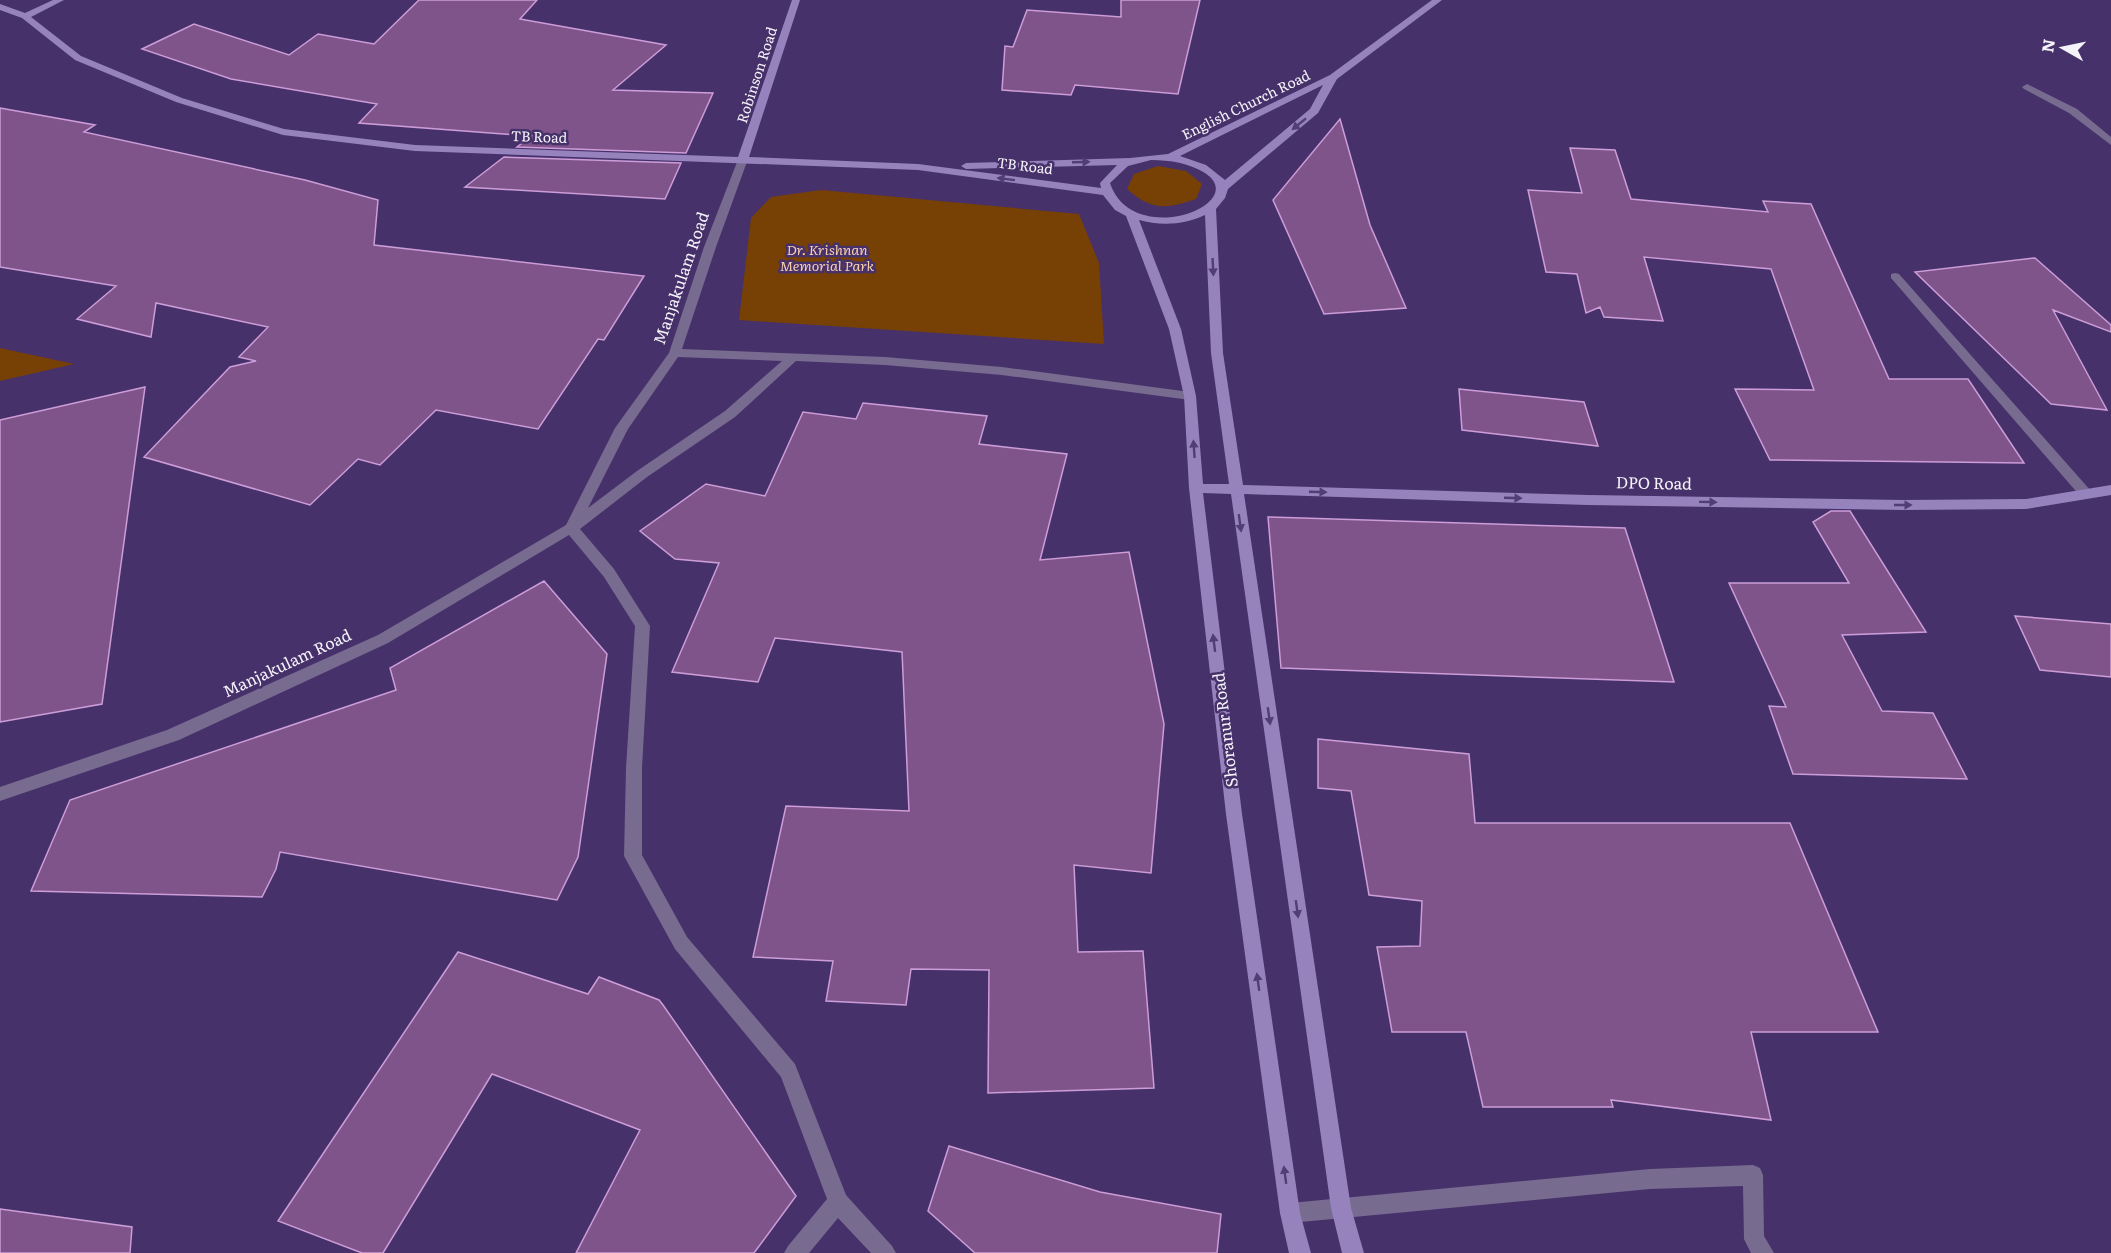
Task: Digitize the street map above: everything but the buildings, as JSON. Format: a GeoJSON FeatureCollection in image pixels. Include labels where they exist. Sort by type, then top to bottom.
{"type":"FeatureCollection","features":[{"type":"Feature","properties":{"kind":"main road"},"geometry":{"type":"LineString","coordinates":[[25,16],[60,0]]}},
{"type":"Feature","properties":{"kind":"main road","name":"Robinson Road"},"geometry":{"type":"LineString","coordinates":[[743,159],[796,0]]}},
{"type":"Feature","properties":{"kind":"main road","name":"English Church Road"},"geometry":{"type":"LineString","coordinates":[[1170,157],[1333,77],[1438,0]]}},
{"type":"Feature","properties":{"kind":"main road","name":"TB Road"},"geometry":{"type":"LineString","coordinates":[[0,7],[25,16],[78,58],[179,100],[283,132],[415,148],[918,167],[1106,192]]}},
{"type":"Feature","properties":{"kind":"main road","name":"English Church Road"},"geometry":{"type":"LineString","coordinates":[[1222,188],[1314,111],[1333,77]]}},
{"type":"Feature","properties":{"kind":"main road"},"geometry":{"type":"LineString","coordinates":[[918,167],[1130,161],[1170,157],[1185,159],[1210,171],[1222,188],[1220,198],[1210,208],[1198,214],[1165,220],[1131,214]]}},
{"type":"Feature","properties":{"kind":"main road"},"geometry":{"type":"LineString","coordinates":[[1106,192],[1105,183],[1109,174],[1130,161]]}},
{"type":"Feature","properties":{"kind":"main road","name":"Shoranur Road"},"geometry":{"type":"LineString","coordinates":[[1106,192],[1119,208],[1131,214],[1175,329],[1190,396],[1196,488],[1234,814],[1290,1213],[1299,1253]]}},
{"type":"Feature","properties":{"kind":"main road"},"geometry":{"type":"LineString","coordinates":[[1210,208],[1217,353],[1235,489],[1341,1208],[1353,1253]]}},
{"type":"Feature","properties":{"kind":"main road","name":"DPO Road"},"geometry":{"type":"LineString","coordinates":[[1196,488],[1588,500],[1904,505],[2026,504],[2111,490]]}},
{"type":"Feature","properties":{"kind":"street"},"geometry":{"type":"LineString","coordinates":[[2027,87],[2073,111],[2111,142]]}},
{"type":"Feature","properties":{"kind":"street","name":"Manjakulam Road"},"geometry":{"type":"LineString","coordinates":[[571,528],[622,428],[675,353],[710,247],[743,159]]}},
{"type":"Feature","properties":{"kind":"street"},"geometry":{"type":"LineString","coordinates":[[1894,276],[2086,494]]}},
{"type":"Feature","properties":{"kind":"street"},"geometry":{"type":"LineString","coordinates":[[675,353],[795,356],[1002,371],[1190,396]]}},
{"type":"Feature","properties":{"kind":"street","name":"Manjakulam Road"},"geometry":{"type":"LineString","coordinates":[[0,794],[173,735],[383,639],[571,528],[730,414],[795,356]]}},
{"type":"Feature","properties":{"kind":"street"},"geometry":{"type":"LineString","coordinates":[[571,528],[609,573],[644,626],[634,768],[633,856],[681,943],[788,1071],[838,1202],[885,1253]]}},
{"type":"Feature","properties":{"kind":"street"},"geometry":{"type":"LineString","coordinates":[[1290,1213],[1650,1179],[1753,1175],[1754,1239],[1763,1253]]}},
{"type":"Feature","properties":{"kind":"street"},"geometry":{"type":"LineString","coordinates":[[795,1253],[838,1202]]}},
{"type":"Feature","properties":{"kind":"green space"},"geometry":{"type":"Polygon","coordinates":[[[1158,166],[1186,171],[1202,184],[1196,199],[1176,205],[1160,206],[1144,201],[1127,189],[1134,174],[1158,166]]]}},
{"type":"Feature","properties":{"kind":"green space","name":"Dr. Krishnan Memorial Park"},"geometry":{"type":"Polygon","coordinates":[[[821,190],[1079,214],[1099,263],[1104,344],[739,320],[751,218],[771,197],[821,190]]]}},
{"type":"Feature","properties":{"kind":"green space"},"geometry":{"type":"Polygon","coordinates":[[[0,348],[74,364],[0,381],[0,348]]]}}]}
